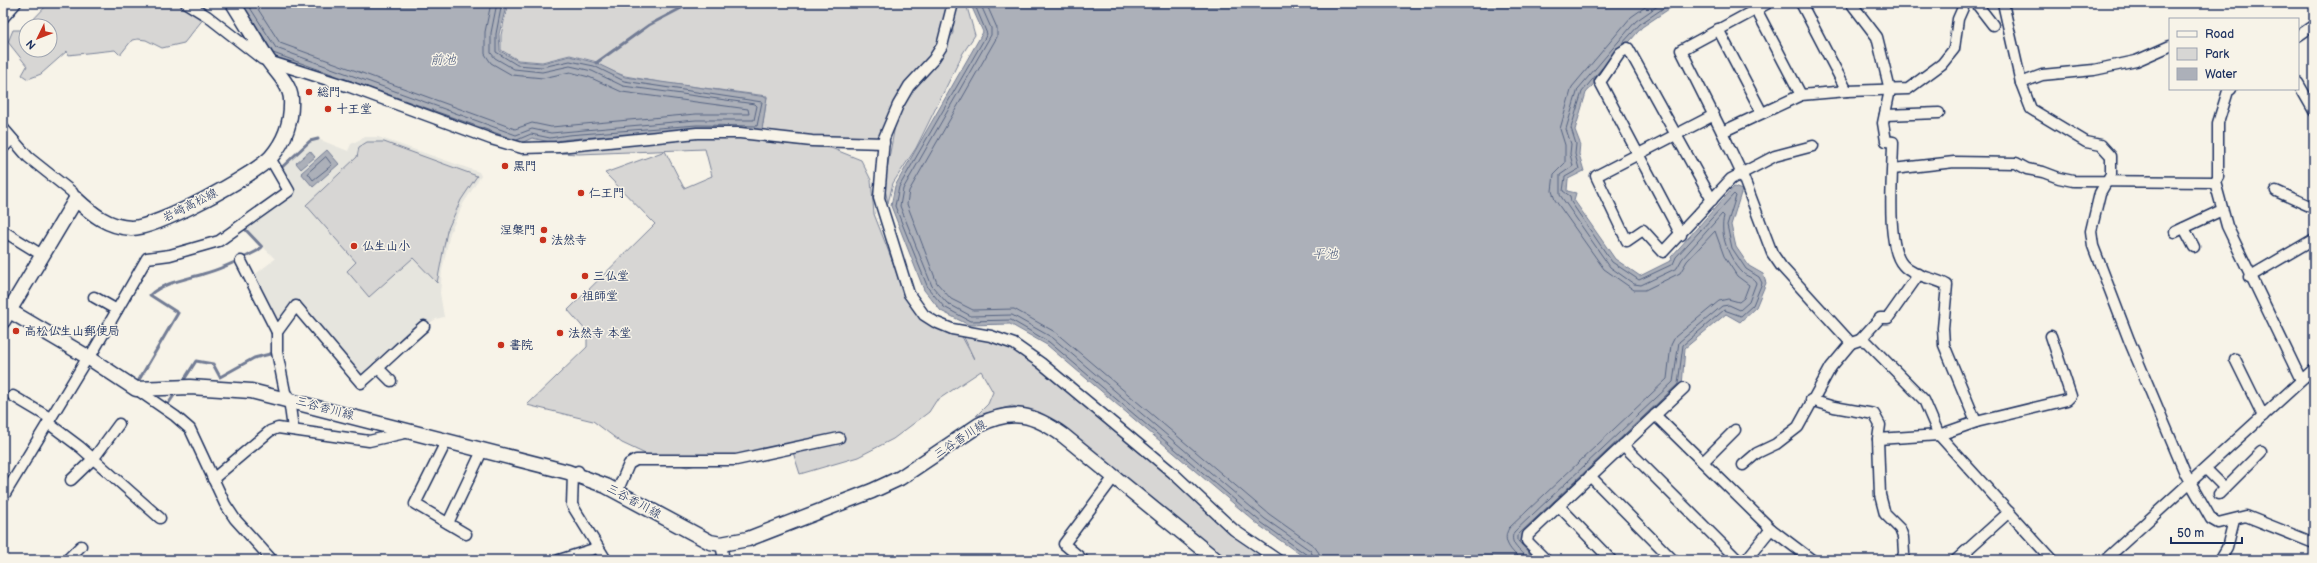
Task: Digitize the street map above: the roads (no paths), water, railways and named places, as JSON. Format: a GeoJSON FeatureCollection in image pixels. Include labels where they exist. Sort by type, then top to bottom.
{"type":"FeatureCollection","features":[{"type":"Feature","properties":{"kind":"main road","name":"岩崎高松線"},"geometry":{"type":"LineString","coordinates":[[76,199],[101,220],[116,226],[132,228],[148,226],[209,196],[270,158],[285,134],[290,115],[291,97],[288,86],[269,61],[233,3]]}},
{"type":"Feature","properties":{"kind":"main road"},"geometry":{"type":"LineString","coordinates":[[76,199],[5,312],[88,358],[136,389]]}},
{"type":"Feature","properties":{"kind":"main road","name":"三谷香川線"},"geometry":{"type":"LineString","coordinates":[[136,389],[215,387],[251,391],[289,398],[483,450],[576,472],[617,492],[710,542],[721,544],[748,539],[872,491],[911,471],[978,425],[992,418],[1009,414],[1036,419],[1050,426],[1216,560]]}},
{"type":"Feature","properties":{"kind":"street"},"geometry":{"type":"LineString","coordinates":[[3,18],[16,3]]}},
{"type":"Feature","properties":{"kind":"street"},"geometry":{"type":"LineString","coordinates":[[186,3],[207,16],[262,59],[350,88],[444,123],[522,148],[559,147],[697,133],[740,133],[812,142],[884,144]]}},
{"type":"Feature","properties":{"kind":"street"},"geometry":{"type":"LineString","coordinates":[[953,3],[942,46],[933,60],[905,93],[888,125],[884,144],[879,198],[908,294],[924,315],[952,329],[991,336],[1014,344],[1041,363],[1173,473],[1234,530],[1278,560]]}},
{"type":"Feature","properties":{"kind":"street"},"geometry":{"type":"LineString","coordinates":[[1768,3],[1681,50],[1742,174],[1772,252],[1781,266],[1855,342],[1867,342],[1924,400],[1939,435],[2052,560]]}},
{"type":"Feature","properties":{"kind":"street"},"geometry":{"type":"LineString","coordinates":[[1801,3],[1847,91]]}},
{"type":"Feature","properties":{"kind":"street"},"geometry":{"type":"LineString","coordinates":[[1851,3],[1876,37],[1890,90],[1883,123],[1886,141],[1893,142],[1892,231],[1896,254],[1902,265],[1919,274],[1947,285],[1943,328],[1944,345],[1976,422]]}},
{"type":"Feature","properties":{"kind":"street"},"geometry":{"type":"LineString","coordinates":[[1722,132],[1801,95],[1847,91],[1908,89],[1942,64],[1954,49],[1958,19],[1965,3]]}},
{"type":"Feature","properties":{"kind":"street"},"geometry":{"type":"LineString","coordinates":[[1976,3],[1993,25]]}},
{"type":"Feature","properties":{"kind":"street"},"geometry":{"type":"LineString","coordinates":[[2003,3],[2021,83],[2031,109],[2086,142],[2101,145],[2111,156],[2111,174],[2100,193],[2091,231],[2093,246],[2129,340],[2185,472],[2210,519],[2218,523],[2246,516],[2314,543]]}},
{"type":"Feature","properties":{"kind":"street"},"geometry":{"type":"LineString","coordinates":[[1756,9],[1801,95]]}},
{"type":"Feature","properties":{"kind":"street"},"geometry":{"type":"LineString","coordinates":[[2299,35],[2314,25]]}},
{"type":"Feature","properties":{"kind":"street"},"geometry":{"type":"LineString","coordinates":[[1718,29],[1762,113]]}},
{"type":"Feature","properties":{"kind":"street"},"geometry":{"type":"LineString","coordinates":[[2021,83],[2042,75],[2094,70],[2136,61],[2169,46]]}},
{"type":"Feature","properties":{"kind":"street"},"geometry":{"type":"LineString","coordinates":[[1681,235],[1600,82],[1620,53],[1628,48],[1712,200]]}},
{"type":"Feature","properties":{"kind":"street"},"geometry":{"type":"LineString","coordinates":[[2299,85],[2314,111]]}},
{"type":"Feature","properties":{"kind":"street"},"geometry":{"type":"LineString","coordinates":[[2230,90],[2218,123],[2218,177],[2215,182],[2227,226],[2249,276],[2301,380]]}},
{"type":"Feature","properties":{"kind":"street"},"geometry":{"type":"LineString","coordinates":[[1885,115],[1939,113]]}},
{"type":"Feature","properties":{"kind":"street"},"geometry":{"type":"LineString","coordinates":[[1714,115],[1596,176],[1627,241],[1643,230],[1663,252],[1681,235],[1731,179],[1775,156],[1813,146]]}},
{"type":"Feature","properties":{"kind":"street"},"geometry":{"type":"LineString","coordinates":[[3,128],[28,157],[72,192],[76,199]]}},
{"type":"Feature","properties":{"kind":"street"},"geometry":{"type":"LineString","coordinates":[[3,148],[12,139]]}},
{"type":"Feature","properties":{"kind":"street"},"geometry":{"type":"LineString","coordinates":[[4,495],[147,258],[170,255],[219,241],[289,191],[270,158]]}},
{"type":"Feature","properties":{"kind":"street"},"geometry":{"type":"LineString","coordinates":[[1893,169],[1954,162],[2003,162],[2016,163],[2027,169],[2073,181],[2215,182]]}},
{"type":"Feature","properties":{"kind":"street"},"geometry":{"type":"LineString","coordinates":[[2276,191],[2313,208]]}},
{"type":"Feature","properties":{"kind":"street"},"geometry":{"type":"LineString","coordinates":[[2175,232],[2222,210]]}},
{"type":"Feature","properties":{"kind":"street"},"geometry":{"type":"LineString","coordinates":[[2184,228],[2194,247]]}},
{"type":"Feature","properties":{"kind":"street"},"geometry":{"type":"LineString","coordinates":[[3,231],[42,255]]}},
{"type":"Feature","properties":{"kind":"street"},"geometry":{"type":"LineString","coordinates":[[2249,276],[2314,239]]}},
{"type":"Feature","properties":{"kind":"street"},"geometry":{"type":"LineString","coordinates":[[241,261],[277,332],[277,352],[285,392],[289,398],[293,430]]}},
{"type":"Feature","properties":{"kind":"street"},"geometry":{"type":"LineString","coordinates":[[1743,465],[1757,453],[1776,444],[1798,427],[1811,400],[1831,367],[1880,318],[1888,318],[1919,274]]}},
{"type":"Feature","properties":{"kind":"street"},"geometry":{"type":"LineString","coordinates":[[94,297],[117,310]]}},
{"type":"Feature","properties":{"kind":"street"},"geometry":{"type":"LineString","coordinates":[[277,332],[296,306],[361,383],[389,359],[393,352],[424,326]]}},
{"type":"Feature","properties":{"kind":"street"},"geometry":{"type":"LineString","coordinates":[[1878,439],[1939,435],[1976,422],[2067,400],[2071,396],[2051,336]]}},
{"type":"Feature","properties":{"kind":"street"},"geometry":{"type":"LineString","coordinates":[[2235,359],[2263,416]]}},
{"type":"Feature","properties":{"kind":"street"},"geometry":{"type":"LineString","coordinates":[[378,368],[390,381]]}},
{"type":"Feature","properties":{"kind":"street"},"geometry":{"type":"LineString","coordinates":[[2105,560],[2191,483],[2301,380],[2313,371]]}},
{"type":"Feature","properties":{"kind":"street"},"geometry":{"type":"LineString","coordinates":[[1546,560],[1527,541],[1528,535],[1684,388]]}},
{"type":"Feature","properties":{"kind":"street"},"geometry":{"type":"LineString","coordinates":[[136,389],[175,416],[190,429],[213,479],[235,519],[272,560]]}},
{"type":"Feature","properties":{"kind":"street"},"geometry":{"type":"LineString","coordinates":[[13,396],[49,420],[94,458],[115,480],[160,518]]}},
{"type":"Feature","properties":{"kind":"street"},"geometry":{"type":"LineString","coordinates":[[1811,400],[1834,407],[1874,414],[1880,425],[1878,439],[1880,495],[1885,514],[1900,530],[1903,537],[1904,553],[1902,560]]}},
{"type":"Feature","properties":{"kind":"street"},"geometry":{"type":"LineString","coordinates":[[1655,415],[1771,529],[1812,560]]}},
{"type":"Feature","properties":{"kind":"street"},"geometry":{"type":"LineString","coordinates":[[71,480],[94,458],[119,424]]}},
{"type":"Feature","properties":{"kind":"street"},"geometry":{"type":"LineString","coordinates":[[213,479],[270,431],[278,428],[369,441],[413,431]]}},
{"type":"Feature","properties":{"kind":"street"},"geometry":{"type":"LineString","coordinates":[[1703,462],[1735,430]]}},
{"type":"Feature","properties":{"kind":"street"},"geometry":{"type":"LineString","coordinates":[[617,492],[629,464],[636,460],[736,460],[839,438]]}},
{"type":"Feature","properties":{"kind":"street"},"geometry":{"type":"LineString","coordinates":[[447,440],[414,504],[466,534]]}},
{"type":"Feature","properties":{"kind":"street"},"geometry":{"type":"LineString","coordinates":[[1623,445],[1738,560]]}},
{"type":"Feature","properties":{"kind":"street"},"geometry":{"type":"LineString","coordinates":[[448,523],[483,450]]}},
{"type":"Feature","properties":{"kind":"street"},"geometry":{"type":"LineString","coordinates":[[2206,469],[2222,491],[2261,452]]}},
{"type":"Feature","properties":{"kind":"street"},"geometry":{"type":"LineString","coordinates":[[576,472],[572,505],[606,560]]}},
{"type":"Feature","properties":{"kind":"street"},"geometry":{"type":"LineString","coordinates":[[1590,476],[1673,560]]}},
{"type":"Feature","properties":{"kind":"street"},"geometry":{"type":"LineString","coordinates":[[1083,560],[1064,544],[1114,477]]}},
{"type":"Feature","properties":{"kind":"street"},"geometry":{"type":"LineString","coordinates":[[1558,506],[1610,560]]}},
{"type":"Feature","properties":{"kind":"street"},"geometry":{"type":"LineString","coordinates":[[1956,560],[2009,512]]}},
{"type":"Feature","properties":{"kind":"street"},"geometry":{"type":"LineString","coordinates":[[2220,560],[2227,548],[2234,520]]}},
{"type":"Feature","properties":{"kind":"street"},"geometry":{"type":"LineString","coordinates":[[1746,560],[1771,529]]}},
{"type":"Feature","properties":{"kind":"street"},"geometry":{"type":"LineString","coordinates":[[721,544],[724,560]]}},
{"type":"Feature","properties":{"kind":"street"},"geometry":{"type":"LineString","coordinates":[[67,560],[81,546]]}},
{"type":"Feature","properties":{"kind":"street"},"geometry":{"type":"LineString","coordinates":[[560,560],[598,548]]}},
{"type":"Feature","properties":{"kind":"street"},"geometry":{"type":"LineString","coordinates":[[1965,552],[1972,560]]}},
{"type":"Feature","properties":{"kind":"water","name":"前池"},"geometry":{"type":"Polygon","coordinates":[[[237,3],[507,3],[499,34],[500,51],[518,61],[542,63],[570,56],[596,63],[625,77],[767,97],[762,130],[697,129],[569,139],[550,142],[532,138],[517,145],[269,56],[237,3]]]}},
{"type":"Feature","properties":{"kind":"water","name":"平池"},"geometry":{"type":"Polygon","coordinates":[[[970,3],[1678,3],[1642,27],[1586,93],[1575,130],[1580,143],[1579,154],[1584,171],[1568,179],[1567,191],[1576,193],[1574,200],[1615,259],[1640,276],[1672,260],[1671,257],[1734,187],[1742,190],[1731,225],[1736,247],[1749,266],[1763,274],[1766,283],[1756,307],[1740,322],[1726,314],[1685,348],[1682,386],[1521,538],[1541,560],[1308,560],[1260,526],[1047,345],[1010,324],[969,325],[941,311],[924,290],[891,206],[895,186],[983,32],[970,3]]]}},
{"type":"Feature","properties":{"kind":"water"},"geometry":{"type":"Polygon","coordinates":[[[327,150],[339,164],[313,187],[301,173],[327,150]]]}},
{"type":"Feature","properties":{"kind":"water"},"geometry":{"type":"Polygon","coordinates":[[[310,151],[315,157],[301,169],[296,163],[310,151]]]}},
{"type":"Feature","properties":{"kind":"waterway"},"geometry":{"type":"LineString","coordinates":[[596,63],[649,25],[691,3]]}},
{"type":"Feature","properties":{"kind":"waterway"},"geometry":{"type":"LineString","coordinates":[[281,171],[280,169],[310,141],[318,139]]}},
{"type":"Feature","properties":{"kind":"waterway"},"geometry":{"type":"LineString","coordinates":[[136,385],[178,313],[150,295],[168,284],[217,270],[257,251],[262,247],[244,228]]}},
{"type":"Feature","properties":{"kind":"waterway"},"geometry":{"type":"LineString","coordinates":[[182,383],[196,361],[213,364],[220,377],[254,358],[274,353]]}},
{"type":"Feature","properties":{"kind":"waterway"},"geometry":{"type":"LineString","coordinates":[[166,407],[177,391]]}},
{"type":"Feature","properties":{"kind":"place","name":"総門"},"geometry":{"type":"Point","coordinates":[309,92]}},
{"type":"Feature","properties":{"kind":"place","name":"十王堂"},"geometry":{"type":"Point","coordinates":[328,109]}},
{"type":"Feature","properties":{"kind":"place","name":"黒門"},"geometry":{"type":"Point","coordinates":[505,166]}},
{"type":"Feature","properties":{"kind":"place","name":"仁王門"},"geometry":{"type":"Point","coordinates":[581,193]}},
{"type":"Feature","properties":{"kind":"place","name":"涅槃門"},"geometry":{"type":"Point","coordinates":[544,230]}},
{"type":"Feature","properties":{"kind":"place","name":"法然寺"},"geometry":{"type":"Point","coordinates":[543,240]}},
{"type":"Feature","properties":{"kind":"place","name":"仏生山小"},"geometry":{"type":"Point","coordinates":[354,246]}},
{"type":"Feature","properties":{"kind":"place","name":"三仏堂"},"geometry":{"type":"Point","coordinates":[585,276]}},
{"type":"Feature","properties":{"kind":"place","name":"祖師堂"},"geometry":{"type":"Point","coordinates":[574,296]}},
{"type":"Feature","properties":{"kind":"place","name":"高松仏生山郵便局"},"geometry":{"type":"Point","coordinates":[16,331]}},
{"type":"Feature","properties":{"kind":"place","name":"法然寺 本堂"},"geometry":{"type":"Point","coordinates":[560,333]}},
{"type":"Feature","properties":{"kind":"place","name":"書院"},"geometry":{"type":"Point","coordinates":[501,345]}}]}
